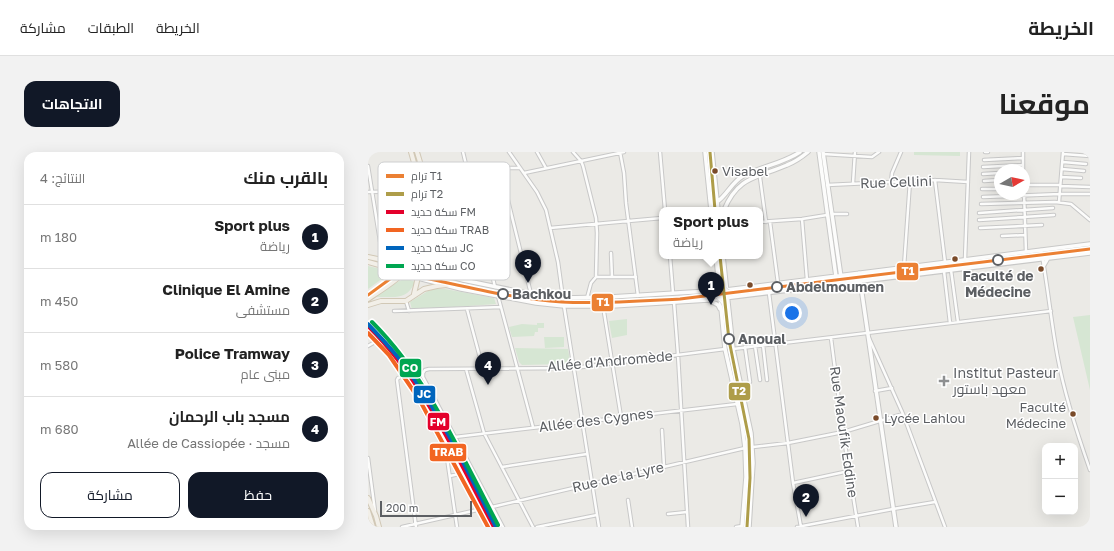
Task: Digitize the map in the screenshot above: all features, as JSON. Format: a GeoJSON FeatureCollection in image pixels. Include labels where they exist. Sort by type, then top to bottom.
{"type":"FeatureCollection","features":[{"type":"Feature","properties":{"kind":"main road"},"geometry":{"type":"LineString","coordinates":[[411,152],[414,162]]}},
{"type":"Feature","properties":{"kind":"main road"},"geometry":{"type":"LineString","coordinates":[[417,152],[420,162]]}},
{"type":"Feature","properties":{"kind":"main road"},"geometry":{"type":"LineString","coordinates":[[706,152],[711,207]]}},
{"type":"Feature","properties":{"kind":"main road"},"geometry":{"type":"LineString","coordinates":[[712,152],[718,207]]}},
{"type":"Feature","properties":{"kind":"main road"},"geometry":{"type":"LineString","coordinates":[[717,202],[730,186],[740,178],[781,162],[800,152]]}},
{"type":"Feature","properties":{"kind":"main road"},"geometry":{"type":"LineString","coordinates":[[726,207],[739,186],[749,179],[788,165],[808,152]]}},
{"type":"Feature","properties":{"kind":"main road"},"geometry":{"type":"LineString","coordinates":[[819,152],[826,185]]}},
{"type":"Feature","properties":{"kind":"main road"},"geometry":{"type":"LineString","coordinates":[[823,153],[837,284]]}},
{"type":"Feature","properties":{"kind":"main road"},"geometry":{"type":"LineString","coordinates":[[830,215],[842,284]]}},
{"type":"Feature","properties":{"kind":"main road"},"geometry":{"type":"LineString","coordinates":[[463,280],[531,294],[563,298],[673,294],[735,289],[1090,244]]}},
{"type":"Feature","properties":{"kind":"main road"},"geometry":{"type":"LineString","coordinates":[[425,280],[447,286],[536,304],[603,306],[727,298],[1090,253]]}},
{"type":"Feature","properties":{"kind":"main road"},"geometry":{"type":"LineString","coordinates":[[368,257],[378,259]]}},
{"type":"Feature","properties":{"kind":"main road"},"geometry":{"type":"LineString","coordinates":[[1044,265],[1048,258]]}},
{"type":"Feature","properties":{"kind":"main road"},"geometry":{"type":"LineString","coordinates":[[716,259],[718,290],[725,349],[743,431],[745,448],[746,472],[742,527]]}},
{"type":"Feature","properties":{"kind":"main road"},"geometry":{"type":"LineString","coordinates":[[723,259],[733,349],[751,433],[752,482],[749,527]]}},
{"type":"Feature","properties":{"kind":"main road"},"geometry":{"type":"LineString","coordinates":[[368,262],[378,265]]}},
{"type":"Feature","properties":{"kind":"main road"},"geometry":{"type":"LineString","coordinates":[[725,272],[728,284],[735,289]]}},
{"type":"Feature","properties":{"kind":"main road"},"geometry":{"type":"LineString","coordinates":[[859,273],[896,527]]}},
{"type":"Feature","properties":{"kind":"main road"},"geometry":{"type":"LineString","coordinates":[[368,299],[394,280]]}},
{"type":"Feature","properties":{"kind":"main road"},"geometry":{"type":"LineString","coordinates":[[414,294],[418,280]]}},
{"type":"Feature","properties":{"kind":"main road"},"geometry":{"type":"LineString","coordinates":[[368,305],[381,301],[406,301],[414,294],[424,289],[430,287],[447,286]]}},
{"type":"Feature","properties":{"kind":"main road"},"geometry":{"type":"LineString","coordinates":[[708,300],[715,303],[720,309]]}},
{"type":"Feature","properties":{"kind":"main road"},"geometry":{"type":"LineString","coordinates":[[368,498],[379,527]]}},
{"type":"Feature","properties":{"kind":"main road"},"geometry":{"type":"LineString","coordinates":[[368,511],[373,527]]}},
{"type":"Feature","properties":{"kind":"street"},"geometry":{"type":"LineString","coordinates":[[463,152],[466,162]]}},
{"type":"Feature","properties":{"kind":"street"},"geometry":{"type":"LineString","coordinates":[[509,152],[519,168],[538,192],[545,206],[558,262],[599,527]]}},
{"type":"Feature","properties":{"kind":"street"},"geometry":{"type":"LineString","coordinates":[[537,152],[546,168]]}},
{"type":"Feature","properties":{"kind":"street"},"geometry":{"type":"LineString","coordinates":[[573,152],[581,161],[596,223],[596,277],[591,283],[587,298]]}},
{"type":"Feature","properties":{"kind":"street"},"geometry":{"type":"LineString","coordinates":[[620,152],[624,173],[628,220],[638,296]]}},
{"type":"Feature","properties":{"kind":"street"},"geometry":{"type":"LineString","coordinates":[[524,173],[624,152]]}},
{"type":"Feature","properties":{"kind":"street"},"geometry":{"type":"LineString","coordinates":[[660,152],[665,207]]}},
{"type":"Feature","properties":{"kind":"street"},"geometry":{"type":"LineString","coordinates":[[853,184],[855,152]]}},
{"type":"Feature","properties":{"kind":"street"},"geometry":{"type":"LineString","coordinates":[[823,153],[872,157],[879,152]]}},
{"type":"Feature","properties":{"kind":"street"},"geometry":{"type":"LineString","coordinates":[[891,182],[894,168],[901,152]]}},
{"type":"Feature","properties":{"kind":"street"},"geometry":{"type":"LineString","coordinates":[[965,260],[969,152]]}},
{"type":"Feature","properties":{"kind":"street"},"geometry":{"type":"LineString","coordinates":[[1022,152],[1023,164]]}},
{"type":"Feature","properties":{"kind":"street"},"geometry":{"type":"LineString","coordinates":[[1059,202],[1063,153],[1090,156]]}},
{"type":"Feature","properties":{"kind":"street"},"geometry":{"type":"LineString","coordinates":[[984,160],[1023,158]]}},
{"type":"Feature","properties":{"kind":"street"},"geometry":{"type":"LineString","coordinates":[[1062,162],[1086,164]]}},
{"type":"Feature","properties":{"kind":"street"},"geometry":{"type":"LineString","coordinates":[[368,166],[378,229]]}},
{"type":"Feature","properties":{"kind":"street"},"geometry":{"type":"LineString","coordinates":[[983,167],[994,166]]}},
{"type":"Feature","properties":{"kind":"street"},"geometry":{"type":"LineString","coordinates":[[510,168],[519,168]]}},
{"type":"Feature","properties":{"kind":"street"},"geometry":{"type":"LineString","coordinates":[[1062,169],[1084,171]]}},
{"type":"Feature","properties":{"kind":"street"},"geometry":{"type":"LineString","coordinates":[[759,170],[766,222],[848,214]]}},
{"type":"Feature","properties":{"kind":"street"},"geometry":{"type":"LineString","coordinates":[[983,174],[994,173]]}},
{"type":"Feature","properties":{"kind":"street"},"geometry":{"type":"LineString","coordinates":[[1061,177],[1081,178]]}},
{"type":"Feature","properties":{"kind":"street"},"geometry":{"type":"LineString","coordinates":[[935,180],[945,262]]}},
{"type":"Feature","properties":{"kind":"street","name":"Rue Cellini"},"geometry":{"type":"LineString","coordinates":[[826,185],[935,180],[968,182]]}},
{"type":"Feature","properties":{"kind":"street"},"geometry":{"type":"LineString","coordinates":[[984,181],[994,180]]}},
{"type":"Feature","properties":{"kind":"street"},"geometry":{"type":"LineString","coordinates":[[904,267],[910,181]]}},
{"type":"Feature","properties":{"kind":"street"},"geometry":{"type":"LineString","coordinates":[[1030,185],[1090,187]]}},
{"type":"Feature","properties":{"kind":"street"},"geometry":{"type":"LineString","coordinates":[[982,189],[994,189]]}},
{"type":"Feature","properties":{"kind":"street"},"geometry":{"type":"LineString","coordinates":[[368,192],[378,192]]}},
{"type":"Feature","properties":{"kind":"street"},"geometry":{"type":"LineString","coordinates":[[1030,194],[1090,194]]}},
{"type":"Feature","properties":{"kind":"street"},"geometry":{"type":"LineString","coordinates":[[983,197],[994,196]]}},
{"type":"Feature","properties":{"kind":"street"},"geometry":{"type":"LineString","coordinates":[[981,204],[1059,202],[1071,204],[1090,220]]}},
{"type":"Feature","properties":{"kind":"street"},"geometry":{"type":"LineString","coordinates":[[1024,203],[1026,252]]}},
{"type":"Feature","properties":{"kind":"street"},"geometry":{"type":"LineString","coordinates":[[979,213],[1053,208]]}},
{"type":"Feature","properties":{"kind":"street"},"geometry":{"type":"LineString","coordinates":[[510,209],[531,294]]}},
{"type":"Feature","properties":{"kind":"street"},"geometry":{"type":"LineString","coordinates":[[979,220],[1054,215]]}},
{"type":"Feature","properties":{"kind":"street"},"geometry":{"type":"LineString","coordinates":[[550,228],[659,218]]}},
{"type":"Feature","properties":{"kind":"street"},"geometry":{"type":"LineString","coordinates":[[802,219],[806,280]]}},
{"type":"Feature","properties":{"kind":"street"},"geometry":{"type":"LineString","coordinates":[[770,222],[778,283]]}},
{"type":"Feature","properties":{"kind":"street"},"geometry":{"type":"LineString","coordinates":[[980,228],[1042,225]]}},
{"type":"Feature","properties":{"kind":"street"},"geometry":{"type":"LineString","coordinates":[[1002,236],[1026,235]]}},
{"type":"Feature","properties":{"kind":"street"},"geometry":{"type":"LineString","coordinates":[[1041,250],[1058,359],[1069,409],[1090,470]]}},
{"type":"Feature","properties":{"kind":"street"},"geometry":{"type":"LineString","coordinates":[[611,253],[612,277]]}},
{"type":"Feature","properties":{"kind":"street"},"geometry":{"type":"LineString","coordinates":[[670,259],[673,294]]}},
{"type":"Feature","properties":{"kind":"street"},"geometry":{"type":"LineString","coordinates":[[951,270],[958,322]]}},
{"type":"Feature","properties":{"kind":"street"},"geometry":{"type":"LineString","coordinates":[[944,271],[950,323]]}},
{"type":"Feature","properties":{"kind":"street"},"geometry":{"type":"LineString","coordinates":[[596,277],[636,277]]}},
{"type":"Feature","properties":{"kind":"street"},"geometry":{"type":"LineString","coordinates":[[493,280],[495,287]]}},
{"type":"Feature","properties":{"kind":"street"},"geometry":{"type":"LineString","coordinates":[[769,292],[793,483],[801,527]]}},
{"type":"Feature","properties":{"kind":"street"},"geometry":{"type":"LineString","coordinates":[[498,296],[533,427]]}},
{"type":"Feature","properties":{"kind":"street"},"geometry":{"type":"LineString","coordinates":[[406,301],[409,311]]}},
{"type":"Feature","properties":{"kind":"street"},"geometry":{"type":"LineString","coordinates":[[674,302],[682,410],[688,527]]}},
{"type":"Feature","properties":{"kind":"street"},"geometry":{"type":"LineString","coordinates":[[603,306],[621,417]]}},
{"type":"Feature","properties":{"kind":"street"},"geometry":{"type":"LineString","coordinates":[[394,311],[501,307]]}},
{"type":"Feature","properties":{"kind":"street"},"geometry":{"type":"LineString","coordinates":[[467,309],[483,369]]}},
{"type":"Feature","properties":{"kind":"street"},"geometry":{"type":"LineString","coordinates":[[733,349],[1051,311]]}},
{"type":"Feature","properties":{"kind":"street"},"geometry":{"type":"LineString","coordinates":[[867,333],[892,388],[936,502],[944,527]]}},
{"type":"Feature","properties":{"kind":"street","name":"Rue Maoufik Eddine"},"geometry":{"type":"LineString","coordinates":[[831,338],[843,432],[858,527]]}},
{"type":"Feature","properties":{"kind":"street"},"geometry":{"type":"LineString","coordinates":[[368,346],[375,342]]}},
{"type":"Feature","properties":{"kind":"street"},"geometry":{"type":"LineString","coordinates":[[763,345],[767,380]]}},
{"type":"Feature","properties":{"kind":"street"},"geometry":{"type":"LineString","coordinates":[[755,346],[760,380]]}},
{"type":"Feature","properties":{"kind":"street"},"geometry":{"type":"LineString","coordinates":[[745,347],[750,382]]}},
{"type":"Feature","properties":{"kind":"street","name":"Allée d'Andromède"},"geometry":{"type":"LineString","coordinates":[[455,437],[423,378],[423,371],[429,369],[574,368],[612,362],[725,349]]}},
{"type":"Feature","properties":{"kind":"street"},"geometry":{"type":"LineString","coordinates":[[466,369],[484,433],[533,527]]}},
{"type":"Feature","properties":{"kind":"street"},"geometry":{"type":"LineString","coordinates":[[416,526],[397,380],[399,377],[403,376],[445,448],[487,527]]}},
{"type":"Feature","properties":{"kind":"street"},"geometry":{"type":"LineString","coordinates":[[875,391],[892,388]]}},
{"type":"Feature","properties":{"kind":"street","name":"Allée des Cygnes"},"geometry":{"type":"LineString","coordinates":[[455,437],[737,404]]}},
{"type":"Feature","properties":{"kind":"street"},"geometry":{"type":"LineString","coordinates":[[752,447],[788,443],[843,432],[902,414]]}},
{"type":"Feature","properties":{"kind":"street"},"geometry":{"type":"LineString","coordinates":[[662,430],[664,466]]}},
{"type":"Feature","properties":{"kind":"street"},"geometry":{"type":"LineString","coordinates":[[455,437],[503,527]]}},
{"type":"Feature","properties":{"kind":"street"},"geometry":{"type":"LineString","coordinates":[[445,448],[457,527]]}},
{"type":"Feature","properties":{"kind":"street","name":"Rue de la Lyre"},"geometry":{"type":"LineString","coordinates":[[492,507],[745,448]]}},
{"type":"Feature","properties":{"kind":"street"},"geometry":{"type":"LineString","coordinates":[[502,467],[587,454]]}},
{"type":"Feature","properties":{"kind":"street"},"geometry":{"type":"LineString","coordinates":[[368,458],[376,516]]}},
{"type":"Feature","properties":{"kind":"street"},"geometry":{"type":"LineString","coordinates":[[793,483],[849,471]]}},
{"type":"Feature","properties":{"kind":"street"},"geometry":{"type":"LineString","coordinates":[[449,476],[459,474]]}},
{"type":"Feature","properties":{"kind":"street"},"geometry":{"type":"LineString","coordinates":[[628,500],[632,527]]}},
{"type":"Feature","properties":{"kind":"street"},"geometry":{"type":"LineString","coordinates":[[797,527],[893,508],[936,502]]}},
{"type":"Feature","properties":{"kind":"street"},"geometry":{"type":"LineString","coordinates":[[402,527],[416,526],[477,510]]}},
{"type":"Feature","properties":{"kind":"street"},"geometry":{"type":"LineString","coordinates":[[668,514],[687,512]]}},
{"type":"Feature","properties":{"kind":"street"},"geometry":{"type":"LineString","coordinates":[[537,527],[597,515]]}},
{"type":"Feature","properties":{"kind":"street"},"geometry":{"type":"LineString","coordinates":[[736,527],[742,527]]}},
{"type":"Feature","properties":{"kind":"green space"},"geometry":{"type":"Polygon","coordinates":[[[914,152],[960,152],[960,156],[914,155],[914,152]]]}},
{"type":"Feature","properties":{"kind":"green space"},"geometry":{"type":"Polygon","coordinates":[[[368,266],[378,268],[378,280],[380,280],[368,289],[368,266]]]}},
{"type":"Feature","properties":{"kind":"green space"},"geometry":{"type":"Polygon","coordinates":[[[401,280],[410,280],[415,282],[408,293],[398,297],[376,297],[401,280]]]}},
{"type":"Feature","properties":{"kind":"green space"},"geometry":{"type":"Polygon","coordinates":[[[445,289],[494,298],[496,304],[412,310],[410,302],[428,291],[445,289]]]}},
{"type":"Feature","properties":{"kind":"green space"},"geometry":{"type":"Polygon","coordinates":[[[1090,315],[1090,390],[1073,317],[1090,315]]]}},
{"type":"Feature","properties":{"kind":"green space"},"geometry":{"type":"Polygon","coordinates":[[[627,319],[627,335],[612,338],[609,321],[627,319]]]}},
{"type":"Feature","properties":{"kind":"green space"},"geometry":{"type":"Polygon","coordinates":[[[537,323],[544,323],[544,328],[538,328],[538,332],[535,332],[534,336],[512,337],[509,327],[522,324],[537,325],[537,323]]]}},
{"type":"Feature","properties":{"kind":"green space"},"geometry":{"type":"Polygon","coordinates":[[[544,337],[564,337],[564,347],[545,348],[544,337]]]}},
{"type":"Feature","properties":{"kind":"green space"},"geometry":{"type":"Polygon","coordinates":[[[515,348],[568,349],[570,360],[567,364],[522,365],[519,362],[515,348]]]}},
{"type":"Feature","properties":{"kind":"tram line","name":"T2"},"geometry":{"type":"LineString","coordinates":[[710,152],[715,207]]}},
{"type":"Feature","properties":{"kind":"tram line","name":"T1"},"geometry":{"type":"LineString","coordinates":[[435,280],[523,298],[562,302],[621,302],[680,299],[1090,249]]}},
{"type":"Feature","properties":{"kind":"tram line","name":"T2"},"geometry":{"type":"LineString","coordinates":[[720,259],[729,340],[749,439],[750,478],[747,527]]}},
{"type":"Feature","properties":{"kind":"tram line"},"geometry":{"type":"LineString","coordinates":[[719,266],[723,284],[729,290],[739,293]]}},
{"type":"Feature","properties":{"kind":"tram line","name":"T1"},"geometry":{"type":"LineString","coordinates":[[368,295],[389,280]]}},
{"type":"Feature","properties":{"kind":"tram line"},"geometry":{"type":"LineString","coordinates":[[764,288],[773,289]]}},
{"type":"Feature","properties":{"kind":"tram line"},"geometry":{"type":"LineString","coordinates":[[702,294],[716,298],[721,303],[726,317]]}},
{"type":"Feature","properties":{"kind":"tram line"},"geometry":{"type":"LineString","coordinates":[[732,369],[737,379]]}},
{"type":"Feature","properties":{"kind":"rail line","name":"CO"},"geometry":{"type":"LineString","coordinates":[[372,322],[392,344],[427,392],[457,445],[498,525]]}},
{"type":"Feature","properties":{"kind":"rail line","name":"JC"},"geometry":{"type":"LineString","coordinates":[[368,324],[399,358],[433,408],[496,527]]}},
{"type":"Feature","properties":{"kind":"rail line","name":"FM"},"geometry":{"type":"LineString","coordinates":[[368,326],[388,348],[423,396],[453,448],[494,527]]}},
{"type":"Feature","properties":{"kind":"rail line","name":"TRAB"},"geometry":{"type":"LineString","coordinates":[[368,333],[389,355],[419,399],[488,527]]}},
{"type":"Feature","properties":{"kind":"place","name":"Visabel"},"geometry":{"type":"Point","coordinates":[715,171]}},
{"type":"Feature","properties":{"kind":"place","name":"Faculté de Médecine"},"geometry":{"type":"Point","coordinates":[998,260]}},
{"type":"Feature","properties":{"kind":"place","name":"Police Tramway"},"geometry":{"type":"Point","coordinates":[528,283]}},
{"type":"Feature","properties":{"kind":"place","name":"Abdelmoumen"},"geometry":{"type":"Point","coordinates":[777,287]}},
{"type":"Feature","properties":{"kind":"place","name":"Bachkou"},"geometry":{"type":"Point","coordinates":[503,294]}},
{"type":"Feature","properties":{"kind":"place","name":"Sport plus"},"geometry":{"type":"Point","coordinates":[711,305]}},
{"type":"Feature","properties":{"kind":"place","name":"Anoual"},"geometry":{"type":"Point","coordinates":[729,339]}},
{"type":"Feature","properties":{"kind":"place","name":"Institut Pasteur معهد باستور"},"geometry":{"type":"Point","coordinates":[944,381]}},
{"type":"Feature","properties":{"kind":"place","name":"مسجد باب الرحمان"},"geometry":{"type":"Point","coordinates":[488,385]}},
{"type":"Feature","properties":{"kind":"place","name":"Faculté Médecine"},"geometry":{"type":"Point","coordinates":[1073,414]}},
{"type":"Feature","properties":{"kind":"place","name":"Lycée Lahlou"},"geometry":{"type":"Point","coordinates":[876,418]}},
{"type":"Feature","properties":{"kind":"place","name":"Clinique El Amine"},"geometry":{"type":"Point","coordinates":[806,517]}}]}
